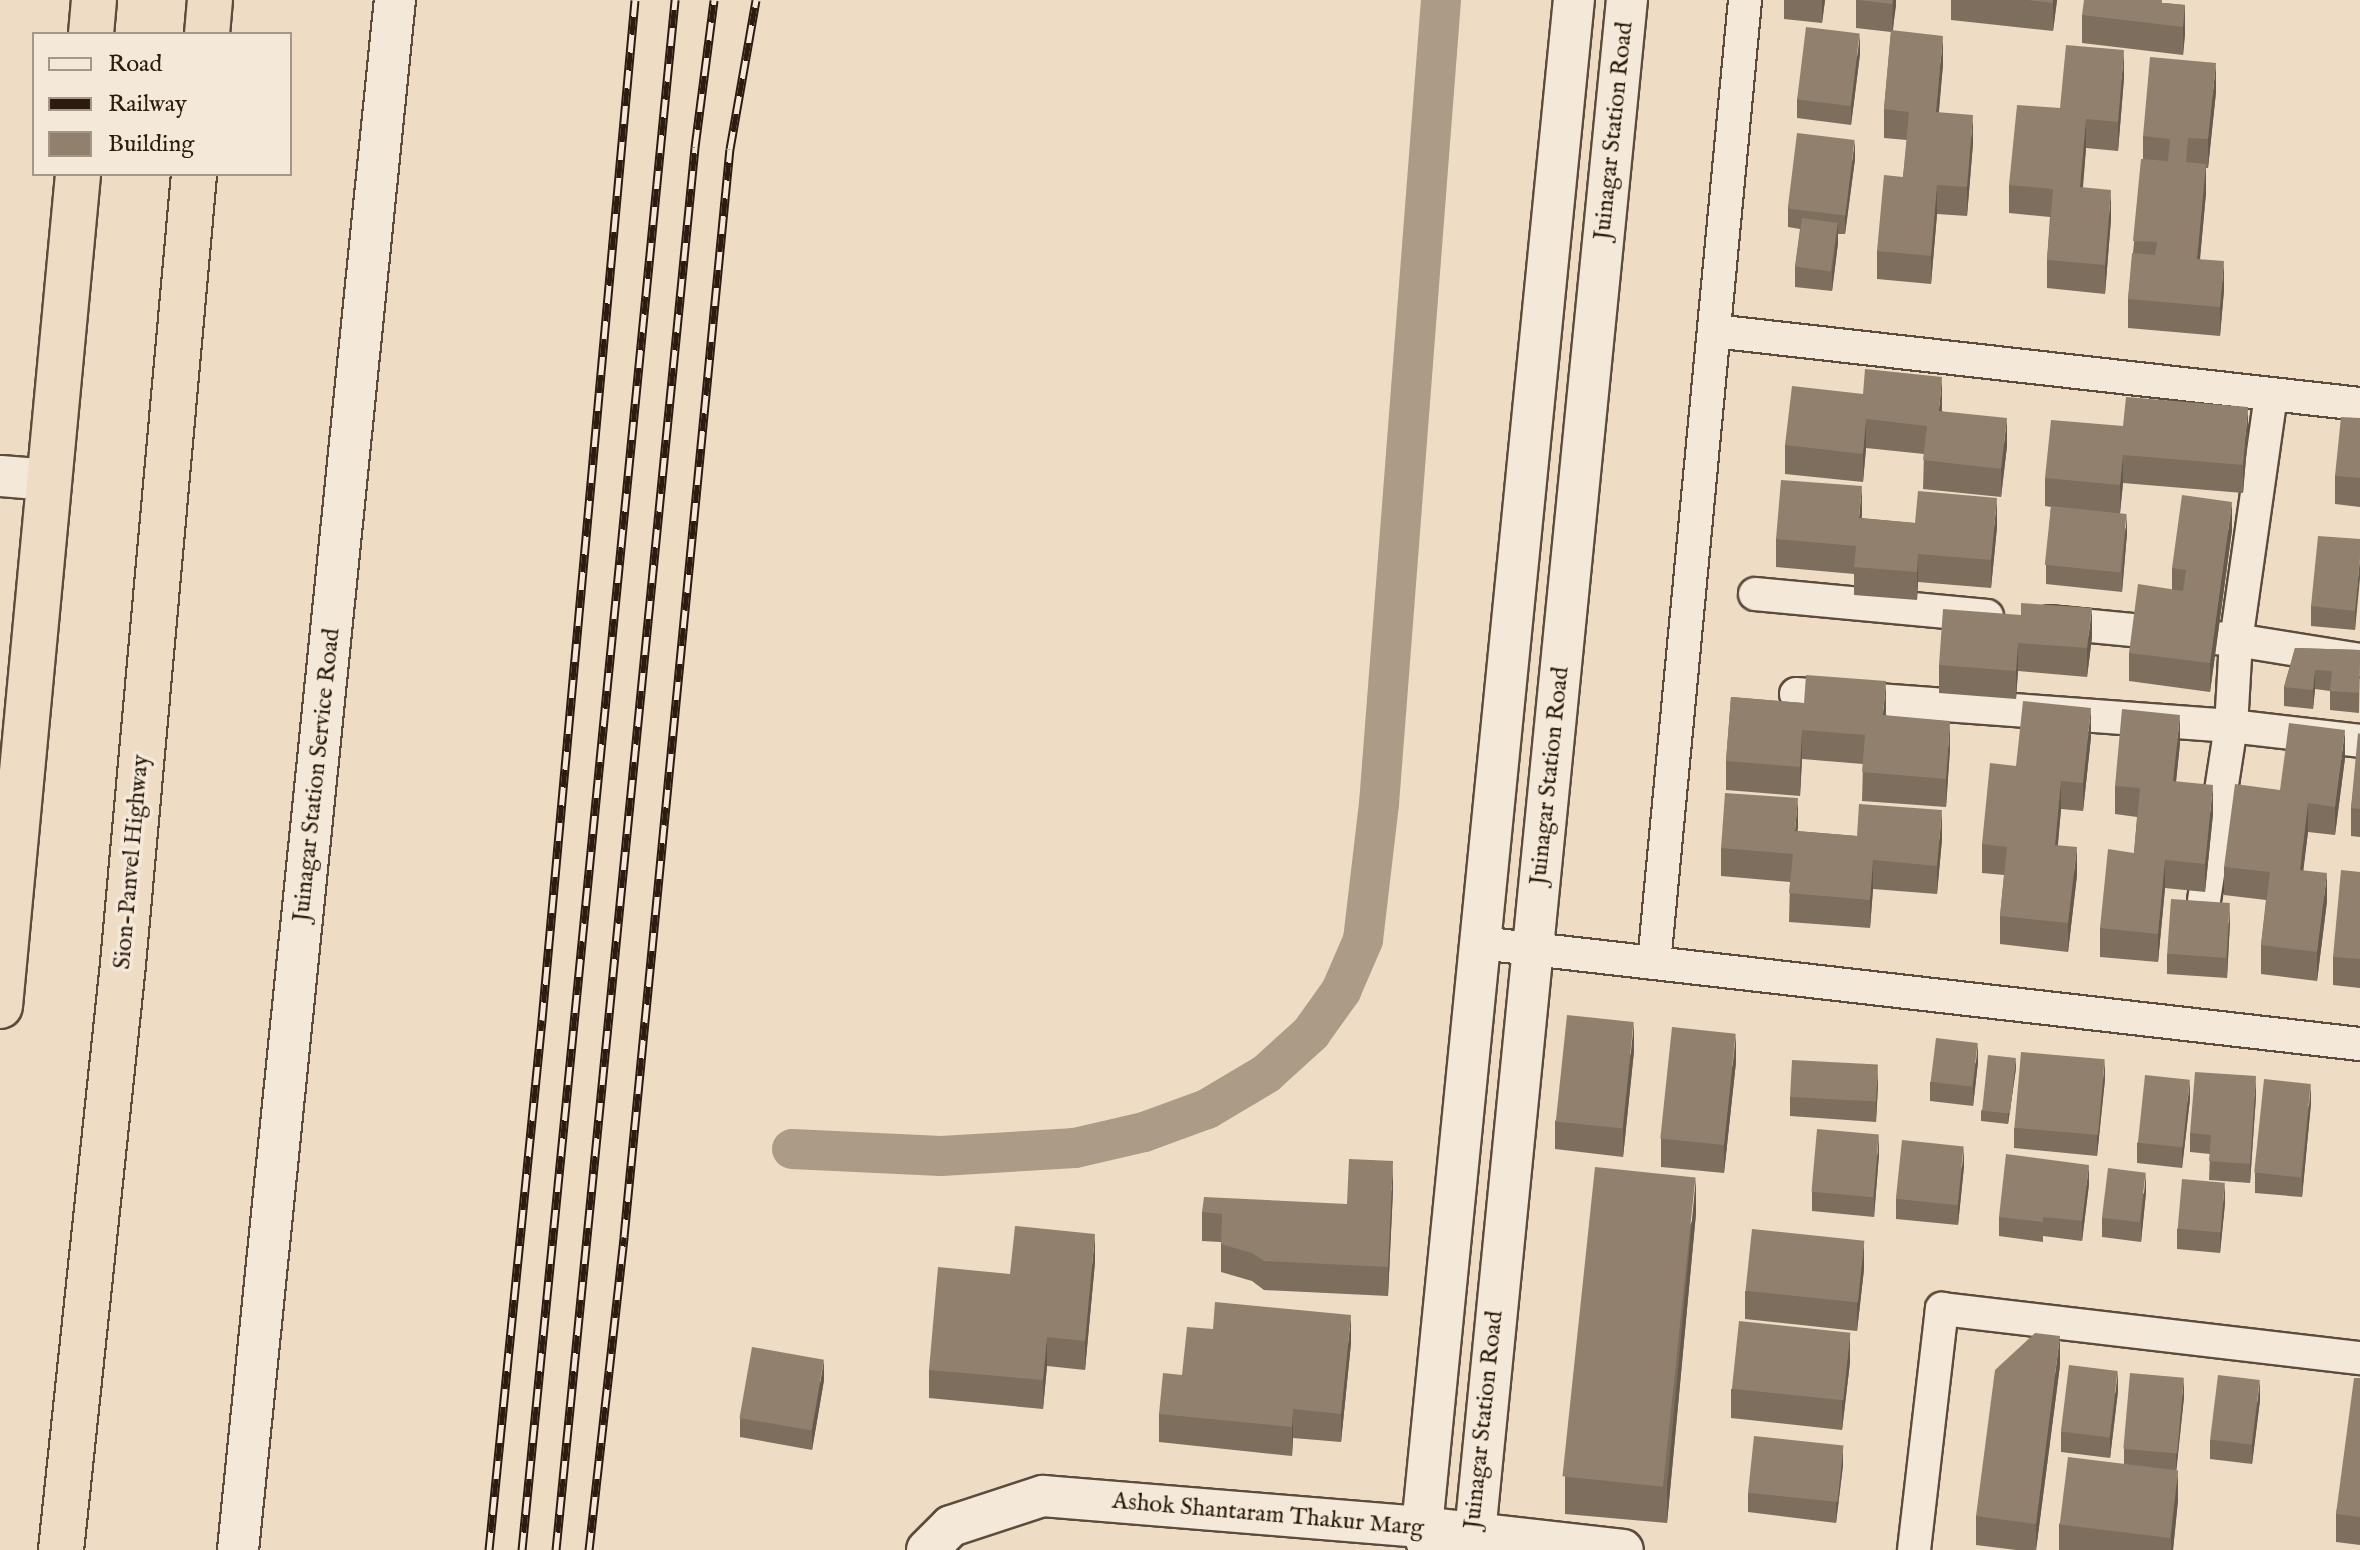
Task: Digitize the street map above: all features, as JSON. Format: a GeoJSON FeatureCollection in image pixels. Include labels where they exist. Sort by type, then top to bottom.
{"type":"FeatureCollection","features":[{"type":"Feature","properties":{"kind":"highway"},"geometry":{"type":"LineString","coordinates":[[91,32],[94,0]]}},
{"type":"Feature","properties":{"kind":"highway"},"geometry":{"type":"LineString","coordinates":[[207,32],[210,0]]}},
{"type":"Feature","properties":{"kind":"highway"},"geometry":{"type":"LineString","coordinates":[[0,1006],[78,176]]}},
{"type":"Feature","properties":{"kind":"highway","name":"Sion-Panvel Highway"},"geometry":{"type":"LineString","coordinates":[[61,1550],[125,949],[194,176]]}},
{"type":"Feature","properties":{"kind":"street","name":"Juinagar Station Service Road"},"geometry":{"type":"LineString","coordinates":[[238,1550],[395,0]]}},
{"type":"Feature","properties":{"kind":"street","name":"Juinagar Station Road"},"geometry":{"type":"LineString","coordinates":[[1426,1538],[1480,943],[1574,0]]}},
{"type":"Feature","properties":{"kind":"street","name":"Juinagar Station Road"},"geometry":{"type":"LineString","coordinates":[[1471,1541],[1627,0]]}},
{"type":"Feature","properties":{"kind":"street"},"geometry":{"type":"LineString","coordinates":[[1654,963],[1745,0]]}},
{"type":"Feature","properties":{"kind":"street"},"geometry":{"type":"LineString","coordinates":[[1714,331],[2360,404]]}},
{"type":"Feature","properties":{"kind":"street"},"geometry":{"type":"LineString","coordinates":[[2204,900],[2231,726],[2236,640],[2271,395]]}},
{"type":"Feature","properties":{"kind":"street"},"geometry":{"type":"LineString","coordinates":[[0,486],[0,474],[50,480]]}},
{"type":"Feature","properties":{"kind":"street"},"geometry":{"type":"LineString","coordinates":[[1755,594],[2236,640],[2360,660]]}},
{"type":"Feature","properties":{"kind":"street"},"geometry":{"type":"LineString","coordinates":[[1796,694],[2231,726],[2360,741]]}},
{"type":"Feature","properties":{"kind":"street"},"geometry":{"type":"LineString","coordinates":[[1480,943],[2360,1044]]}},
{"type":"Feature","properties":{"kind":"street"},"geometry":{"type":"LineString","coordinates":[[1914,1550],[1942,1309],[2360,1358]]}},
{"type":"Feature","properties":{"kind":"street","name":"Ashok Shantaram Thakur Marg"},"geometry":{"type":"LineString","coordinates":[[927,1550],[951,1526],[1043,1496],[1426,1538],[1623,1550]]}},
{"type":"Feature","properties":{"kind":"building"},"geometry":{"type":"Polygon","coordinates":[[[1858,0],[1893,0],[1892,4],[1858,0]]]}},
{"type":"Feature","properties":{"kind":"building"},"geometry":{"type":"Polygon","coordinates":[[[2084,0],[2162,0],[2162,3],[2185,5],[2183,27],[2082,15],[2084,0]]]}},
{"type":"Feature","properties":{"kind":"building"},"geometry":{"type":"Polygon","coordinates":[[[1806,27],[1860,34],[1851,106],[1797,99],[1806,27]]]}},
{"type":"Feature","properties":{"kind":"building"},"geometry":{"type":"Polygon","coordinates":[[[1891,30],[1943,36],[1936,112],[1973,115],[1967,187],[1937,185],[1931,256],[1877,251],[1884,175],[1903,177],[1909,112],[1884,109],[1891,30]]]}},
{"type":"Feature","properties":{"kind":"building"},"geometry":{"type":"Polygon","coordinates":[[[2066,45],[2124,50],[2118,122],[2086,119],[2080,187],[2111,190],[2105,265],[2047,260],[2053,189],[2009,185],[2017,105],[2060,108],[2066,45]]]}},
{"type":"Feature","properties":{"kind":"building"},"geometry":{"type":"Polygon","coordinates":[[[2150,57],[2216,63],[2208,139],[2188,138],[2186,162],[2206,164],[2197,259],[2224,261],[2220,307],[2128,299],[2132,253],[2155,255],[2157,242],[2133,241],[2141,159],[2168,161],[2170,139],[2143,136],[2150,57]]]}},
{"type":"Feature","properties":{"kind":"building"},"geometry":{"type":"Polygon","coordinates":[[[1797,133],[1855,140],[1845,216],[1788,208],[1797,133]]]}},
{"type":"Feature","properties":{"kind":"building"},"geometry":{"type":"Polygon","coordinates":[[[1802,218],[1838,223],[1831,272],[1795,267],[1802,218]]]}},
{"type":"Feature","properties":{"kind":"building"},"geometry":{"type":"Polygon","coordinates":[[[1865,369],[1942,377],[1939,411],[2007,418],[2001,469],[1923,460],[1927,426],[1866,419],[1863,454],[1785,445],[1792,386],[1863,394],[1865,369]]]}},
{"type":"Feature","properties":{"kind":"building"},"geometry":{"type":"Polygon","coordinates":[[[2126,397],[2248,407],[2243,465],[2123,455],[2120,485],[2045,478],[2051,420],[2123,426],[2126,397]]]}},
{"type":"Feature","properties":{"kind":"building"},"geometry":{"type":"Polygon","coordinates":[[[2341,417],[2360,418],[2360,478],[2335,476],[2341,417]]]}},
{"type":"Feature","properties":{"kind":"building"},"geometry":{"type":"Polygon","coordinates":[[[1781,480],[1862,486],[1859,518],[1915,523],[1918,491],[1997,498],[1991,560],[1918,554],[1917,572],[1854,567],[1856,546],[1776,539],[1781,480]]]}},
{"type":"Feature","properties":{"kind":"building"},"geometry":{"type":"Polygon","coordinates":[[[2182,495],[2232,502],[2210,663],[2129,653],[2138,584],[2183,591],[2186,570],[2172,568],[2182,495]]]}},
{"type":"Feature","properties":{"kind":"building"},"geometry":{"type":"Polygon","coordinates":[[[2051,506],[2127,514],[2120,573],[2045,565],[2051,506]]]}},
{"type":"Feature","properties":{"kind":"building"},"geometry":{"type":"Polygon","coordinates":[[[2318,536],[2360,539],[2355,611],[2311,606],[2318,536]]]}},
{"type":"Feature","properties":{"kind":"building"},"geometry":{"type":"Polygon","coordinates":[[[2021,603],[2092,608],[2087,648],[2018,643],[2016,671],[1939,665],[1943,609],[2021,615],[2021,603]]]}},
{"type":"Feature","properties":{"kind":"building"},"geometry":{"type":"Polygon","coordinates":[[[2295,648],[2360,650],[2359,693],[2330,691],[2332,671],[2315,670],[2313,690],[2284,687],[2295,648]]]}},
{"type":"Feature","properties":{"kind":"building"},"geometry":{"type":"Polygon","coordinates":[[[1806,675],[1886,681],[1883,715],[1950,721],[1946,779],[1862,772],[1865,735],[1802,730],[1800,767],[1726,761],[1731,697],[1804,703],[1806,675]]]}},
{"type":"Feature","properties":{"kind":"building"},"geometry":{"type":"Polygon","coordinates":[[[2023,701],[2091,708],[2083,783],[2061,781],[2055,845],[2077,847],[2068,923],[2000,916],[2007,847],[1982,844],[1990,763],[2016,766],[2023,701]]]}},
{"type":"Feature","properties":{"kind":"building"},"geometry":{"type":"Polygon","coordinates":[[[2122,709],[2180,715],[2173,781],[2213,785],[2205,864],[2165,860],[2158,934],[2100,928],[2108,849],[2134,853],[2140,788],[2115,786],[2122,709]]]}},
{"type":"Feature","properties":{"kind":"building"},"geometry":{"type":"Polygon","coordinates":[[[2289,723],[2345,730],[2335,807],[2308,803],[2300,870],[2327,873],[2317,952],[2261,945],[2270,872],[2224,867],[2235,784],[2280,790],[2289,723]]]}},
{"type":"Feature","properties":{"kind":"building"},"geometry":{"type":"Polygon","coordinates":[[[2360,734],[2360,809],[2351,808],[2360,734]]]}},
{"type":"Feature","properties":{"kind":"building"},"geometry":{"type":"Polygon","coordinates":[[[1725,793],[1798,798],[1795,831],[1857,836],[1859,804],[1942,810],[1937,866],[1873,860],[1870,900],[1789,893],[1793,854],[1721,848],[1725,793]]]}},
{"type":"Feature","properties":{"kind":"building"},"geometry":{"type":"Polygon","coordinates":[[[2341,870],[2360,872],[2360,959],[2333,957],[2341,870]]]}},
{"type":"Feature","properties":{"kind":"building"},"geometry":{"type":"Polygon","coordinates":[[[2171,899],[2230,903],[2226,958],[2167,954],[2171,899]]]}},
{"type":"Feature","properties":{"kind":"building"},"geometry":{"type":"Polygon","coordinates":[[[1567,1015],[1634,1022],[1622,1128],[1556,1121],[1567,1015]]]}},
{"type":"Feature","properties":{"kind":"building"},"geometry":{"type":"Polygon","coordinates":[[[1672,1027],[1736,1034],[1724,1145],[1660,1138],[1672,1027]]]}},
{"type":"Feature","properties":{"kind":"building"},"geometry":{"type":"Polygon","coordinates":[[[1936,1038],[1978,1043],[1972,1087],[1931,1082],[1936,1038]]]}},
{"type":"Feature","properties":{"kind":"building"},"geometry":{"type":"Polygon","coordinates":[[[2021,1052],[2105,1059],[2098,1135],[2014,1128],[2021,1052]]]}},
{"type":"Feature","properties":{"kind":"building"},"geometry":{"type":"Polygon","coordinates":[[[1988,1055],[2016,1058],[2010,1114],[1982,1111],[1988,1055]]]}},
{"type":"Feature","properties":{"kind":"building"},"geometry":{"type":"Polygon","coordinates":[[[1792,1060],[1878,1065],[1876,1101],[1790,1097],[1792,1060]]]}},
{"type":"Feature","properties":{"kind":"building"},"geometry":{"type":"Polygon","coordinates":[[[2195,1072],[2256,1076],[2250,1164],[2209,1161],[2211,1135],[2190,1133],[2195,1072]]]}},
{"type":"Feature","properties":{"kind":"building"},"geometry":{"type":"Polygon","coordinates":[[[2145,1075],[2190,1080],[2183,1147],[2138,1143],[2145,1075]]]}},
{"type":"Feature","properties":{"kind":"building"},"geometry":{"type":"Polygon","coordinates":[[[2264,1079],[2311,1084],[2301,1177],[2254,1172],[2264,1079]]]}},
{"type":"Feature","properties":{"kind":"building"},"geometry":{"type":"Polygon","coordinates":[[[1817,1129],[1879,1134],[1873,1197],[1812,1192],[1817,1129]]]}},
{"type":"Feature","properties":{"kind":"building"},"geometry":{"type":"Polygon","coordinates":[[[1902,1140],[1964,1146],[1957,1205],[1896,1199],[1902,1140]]]}},
{"type":"Feature","properties":{"kind":"building"},"geometry":{"type":"Polygon","coordinates":[[[2006,1154],[2089,1165],[2082,1221],[2043,1217],[2043,1222],[1999,1217],[2006,1154]]]}},
{"type":"Feature","properties":{"kind":"building"},"geometry":{"type":"Polygon","coordinates":[[[1349,1159],[1393,1161],[1388,1267],[1264,1261],[1252,1253],[1221,1244],[1222,1214],[1202,1212],[1204,1197],[1347,1204],[1349,1159]]]}},
{"type":"Feature","properties":{"kind":"building"},"geometry":{"type":"Polygon","coordinates":[[[1595,1167],[1695,1178],[1663,1487],[1562,1476],[1595,1167]]]}},
{"type":"Feature","properties":{"kind":"building"},"geometry":{"type":"Polygon","coordinates":[[[2108,1168],[2146,1173],[2140,1222],[2102,1218],[2108,1168]]]}},
{"type":"Feature","properties":{"kind":"building"},"geometry":{"type":"Polygon","coordinates":[[[2182,1179],[2225,1183],[2220,1233],[2178,1229],[2182,1179]]]}},
{"type":"Feature","properties":{"kind":"building"},"geometry":{"type":"Polygon","coordinates":[[[1015,1226],[1095,1234],[1085,1341],[1047,1337],[1043,1380],[929,1370],[938,1267],[1010,1274],[1015,1226]]]}},
{"type":"Feature","properties":{"kind":"building"},"geometry":{"type":"Polygon","coordinates":[[[1752,1229],[1864,1241],[1858,1302],[1746,1291],[1752,1229]]]}},
{"type":"Feature","properties":{"kind":"building"},"geometry":{"type":"Polygon","coordinates":[[[1215,1302],[1351,1315],[1341,1414],[1293,1409],[1292,1427],[1159,1414],[1163,1373],[1182,1375],[1187,1327],[1213,1329],[1215,1302]]]}},
{"type":"Feature","properties":{"kind":"building"},"geometry":{"type":"Polygon","coordinates":[[[1739,1321],[1850,1333],[1843,1400],[1732,1389],[1739,1321]]]}},
{"type":"Feature","properties":{"kind":"building"},"geometry":{"type":"Polygon","coordinates":[[[2035,1333],[2060,1336],[2036,1524],[1976,1516],[1995,1370],[2035,1333]]]}},
{"type":"Feature","properties":{"kind":"building"},"geometry":{"type":"Polygon","coordinates":[[[752,1347],[824,1360],[811,1431],[739,1418],[752,1347]]]}},
{"type":"Feature","properties":{"kind":"building"},"geometry":{"type":"Polygon","coordinates":[[[2069,1365],[2118,1371],[2109,1437],[2061,1432],[2069,1365]]]}},
{"type":"Feature","properties":{"kind":"building"},"geometry":{"type":"Polygon","coordinates":[[[2130,1373],[2184,1378],[2177,1453],[2123,1449],[2130,1373]]]}},
{"type":"Feature","properties":{"kind":"building"},"geometry":{"type":"Polygon","coordinates":[[[2218,1375],[2260,1380],[2252,1445],[2210,1440],[2218,1375]]]}},
{"type":"Feature","properties":{"kind":"building"},"geometry":{"type":"Polygon","coordinates":[[[2354,1378],[2360,1378],[2360,1517],[2336,1514],[2354,1378]]]}},
{"type":"Feature","properties":{"kind":"building"},"geometry":{"type":"Polygon","coordinates":[[[1754,1436],[1844,1445],[1838,1502],[1748,1493],[1754,1436]]]}},
{"type":"Feature","properties":{"kind":"building"},"geometry":{"type":"Polygon","coordinates":[[[2068,1457],[2178,1471],[2170,1538],[2060,1524],[2068,1457]]]}},
{"type":"Feature","properties":{"kind":"waterway"},"geometry":{"type":"LineString","coordinates":[[792,1149],[941,1156],[1075,1148],[1144,1132],[1207,1109],[1266,1074],[1311,1033],[1341,991],[1363,940],[1379,804],[1441,0]]}},
{"type":"Feature","properties":{"kind":"railway"},"geometry":{"type":"LineString","coordinates":[[489,1550],[542,1020],[635,0]]}},
{"type":"Feature","properties":{"kind":"railway"},"geometry":{"type":"LineString","coordinates":[[522,1550],[675,0]]}},
{"type":"Feature","properties":{"kind":"railway"},"geometry":{"type":"LineString","coordinates":[[556,1550],[695,147],[714,0]]}},
{"type":"Feature","properties":{"kind":"railway"},"geometry":{"type":"LineString","coordinates":[[589,1550],[624,1237],[730,149],[756,0]]}}]}
